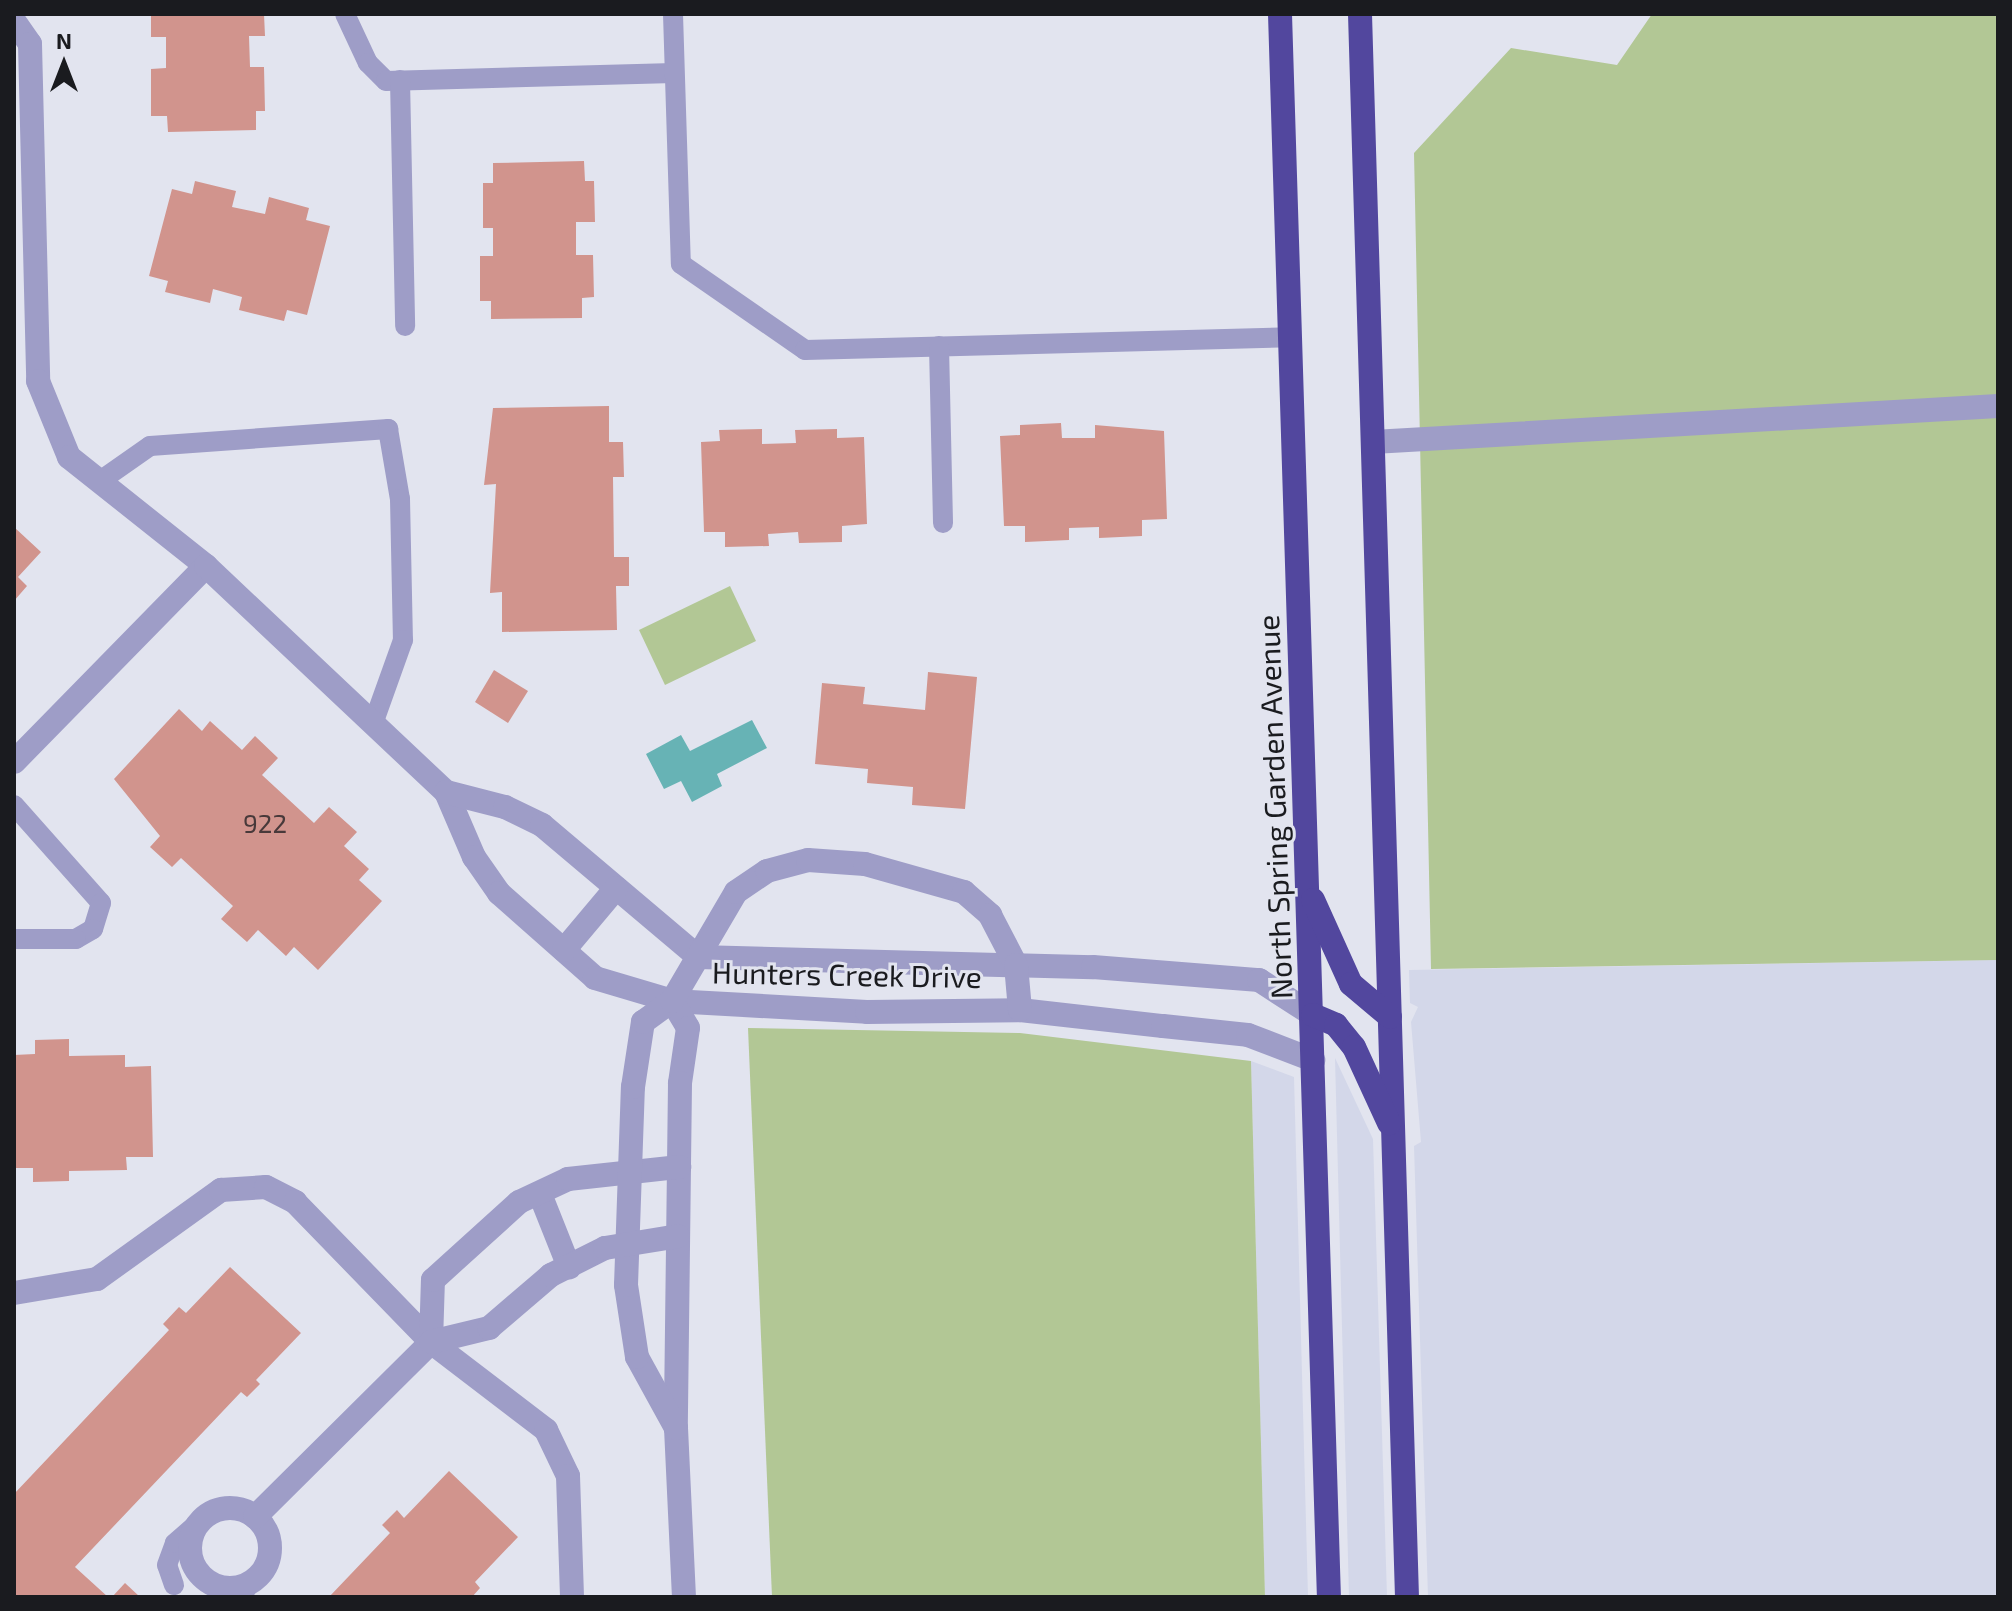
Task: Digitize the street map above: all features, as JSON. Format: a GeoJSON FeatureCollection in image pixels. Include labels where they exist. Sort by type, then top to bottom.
{"type":"FeatureCollection","features":[{"type":"Feature","properties":{"kind":"highway","name":"North Spring Garden Avenue"},"geometry":{"type":"LineString","coordinates":[[1280,14],[1329,1597]]}},
{"type":"Feature","properties":{"kind":"highway"},"geometry":{"type":"LineString","coordinates":[[1360,14],[1407,1597]]}},
{"type":"Feature","properties":{"kind":"highway"},"geometry":{"type":"LineString","coordinates":[[1309,891],[1351,984],[1390,1017]]}},
{"type":"Feature","properties":{"kind":"highway"},"geometry":{"type":"LineString","coordinates":[[1313,1015],[1336,1025],[1354,1047],[1394,1133]]}},
{"type":"Feature","properties":{"kind":"street","name":"Hunters Creek Drive"},"geometry":{"type":"LineString","coordinates":[[14,21],[30,44],[38,381],[69,457],[206,566],[446,792],[474,857],[499,893],[595,978],[672,1001],[867,1012],[1020,1010],[1248,1035],[1313,1060]]}},
{"type":"Feature","properties":{"kind":"street"},"geometry":{"type":"LineString","coordinates":[[1373,442],[1998,406]]}},
{"type":"Feature","properties":{"kind":"street"},"geometry":{"type":"LineString","coordinates":[[14,762],[206,566]]}},
{"type":"Feature","properties":{"kind":"street","name":"Hunters Creek Drive"},"geometry":{"type":"LineString","coordinates":[[446,792],[505,807],[542,825],[698,957],[1016,965],[1259,980],[1313,1015]]}},
{"type":"Feature","properties":{"kind":"street","name":"Hunters Creek Drive"},"geometry":{"type":"LineString","coordinates":[[698,957],[736,892],[767,871],[808,860],[865,864],[964,892],[990,915],[1016,965],[1020,1010]]}},
{"type":"Feature","properties":{"kind":"street"},"geometry":{"type":"LineString","coordinates":[[564,950],[616,888]]}},
{"type":"Feature","properties":{"kind":"street"},"geometry":{"type":"LineString","coordinates":[[672,1001],[698,957]]}},
{"type":"Feature","properties":{"kind":"street","name":"Hunters Creek Drive"},"geometry":{"type":"LineString","coordinates":[[672,1001],[688,1028],[679,1167],[676,1428],[684,1597]]}},
{"type":"Feature","properties":{"kind":"street","name":"Hunters Creek Drive"},"geometry":{"type":"LineString","coordinates":[[672,1001],[643,1022],[628,1241],[637,1357],[676,1428]]}},
{"type":"Feature","properties":{"kind":"street"},"geometry":{"type":"LineString","coordinates":[[431,1342],[433,1280],[519,1202],[568,1179],[679,1167]]}},
{"type":"Feature","properties":{"kind":"street"},"geometry":{"type":"LineString","coordinates":[[14,1293],[97,1279],[202,1200],[243,1185],[266,1187],[295,1202],[431,1342],[546,1430],[560,1453],[568,1476],[572,1597]]}},
{"type":"Feature","properties":{"kind":"street"},"geometry":{"type":"LineString","coordinates":[[540,1194],[569,1267]]}},
{"type":"Feature","properties":{"kind":"street"},"geometry":{"type":"LineString","coordinates":[[255,1517],[431,1342],[489,1328],[569,1267],[628,1241],[678,1236]]}},
{"type":"Feature","properties":{"kind":"street"},"geometry":{"type":"LineString","coordinates":[[231,1508],[255,1517],[270,1552],[245,1590],[223,1587],[200,1575],[190,1550],[196,1525],[231,1508]]}},
{"type":"Feature","properties":{"kind":"lane"},"geometry":{"type":"LineString","coordinates":[[345,14],[368,63],[386,81],[674,73]]}},
{"type":"Feature","properties":{"kind":"lane"},"geometry":{"type":"LineString","coordinates":[[673,14],[681,264],[805,350],[1290,337]]}},
{"type":"Feature","properties":{"kind":"lane"},"geometry":{"type":"LineString","coordinates":[[400,80],[405,326]]}},
{"type":"Feature","properties":{"kind":"lane"},"geometry":{"type":"LineString","coordinates":[[939,346],[943,523]]}},
{"type":"Feature","properties":{"kind":"lane"},"geometry":{"type":"LineString","coordinates":[[100,481],[150,446],[388,429],[400,499],[403,640],[373,724]]}},
{"type":"Feature","properties":{"kind":"lane"},"geometry":{"type":"LineString","coordinates":[[14,805],[101,903],[93,929],[76,939],[14,939]]}},
{"type":"Feature","properties":{"kind":"lane"},"geometry":{"type":"LineString","coordinates":[[174,1585],[167,1565],[175,1543],[196,1525]]}},
{"type":"Feature","properties":{"kind":"shaded area"},"geometry":{"type":"Polygon","coordinates":[[[1998,960],[1998,1597],[1428,1597],[1414,1146],[1421,1142],[1411,1022],[1418,1007],[1410,1003],[1409,970],[1998,960]]]}},
{"type":"Feature","properties":{"kind":"shaded area"},"geometry":{"type":"Polygon","coordinates":[[[1335,1058],[1373,1139],[1387,1597],[1349,1597],[1335,1058]]]}},
{"type":"Feature","properties":{"kind":"shaded area"},"geometry":{"type":"Polygon","coordinates":[[[1251,1061],[1294,1077],[1308,1597],[1265,1597],[1251,1061]]]}},
{"type":"Feature","properties":{"kind":"green space"},"geometry":{"type":"Polygon","coordinates":[[[1652,14],[1998,14],[1998,960],[1431,969],[1414,153],[1511,48],[1617,65],[1652,14]]]}},
{"type":"Feature","properties":{"kind":"green space"},"geometry":{"type":"Polygon","coordinates":[[[730,586],[756,641],[665,685],[639,630],[730,586]]]}},
{"type":"Feature","properties":{"kind":"green space"},"geometry":{"type":"Polygon","coordinates":[[[748,1028],[1020,1033],[1251,1061],[1265,1597],[772,1597],[748,1028]]]}},
{"type":"Feature","properties":{"kind":"water"},"geometry":{"type":"Polygon","coordinates":[[[752,720],[767,748],[717,774],[722,786],[692,802],[681,781],[664,789],[646,754],[681,735],[690,751],[752,720]]]}},
{"type":"Feature","properties":{"kind":"building"},"geometry":{"type":"Polygon","coordinates":[[[151,14],[264,14],[265,36],[249,36],[250,67],[264,67],[265,111],[256,111],[256,130],[168,132],[167,116],[151,116],[151,69],[166,68],[166,37],[151,37],[151,14]]]}},
{"type":"Feature","properties":{"kind":"building"},"geometry":{"type":"Polygon","coordinates":[[[584,161],[585,181],[594,181],[595,222],[576,222],[576,255],[593,255],[594,297],[582,298],[582,318],[491,319],[491,301],[480,301],[480,256],[493,256],[493,228],[483,228],[483,183],[493,183],[493,163],[584,161]]]}},
{"type":"Feature","properties":{"kind":"building"},"geometry":{"type":"Polygon","coordinates":[[[195,181],[236,191],[232,207],[265,214],[269,197],[309,208],[306,220],[330,226],[307,315],[287,310],[284,321],[239,310],[242,297],[213,289],[210,303],[165,292],[168,281],[149,276],[172,189],[192,194],[195,181]]]}},
{"type":"Feature","properties":{"kind":"building"},"geometry":{"type":"Polygon","coordinates":[[[609,406],[609,442],[623,442],[624,477],[613,477],[614,557],[629,557],[629,586],[616,586],[617,630],[502,632],[502,592],[490,593],[496,484],[484,485],[493,408],[609,406]]]}},
{"type":"Feature","properties":{"kind":"building"},"geometry":{"type":"Polygon","coordinates":[[[1061,423],[1062,438],[1095,438],[1095,425],[1164,431],[1167,519],[1142,520],[1142,536],[1099,538],[1099,527],[1069,528],[1069,540],[1025,542],[1025,526],[1004,526],[1000,436],[1020,435],[1020,425],[1061,423]]]}},
{"type":"Feature","properties":{"kind":"building"},"geometry":{"type":"Polygon","coordinates":[[[762,429],[762,444],[796,443],[795,430],[837,429],[837,438],[864,437],[867,524],[842,526],[842,542],[799,543],[798,532],[768,534],[769,546],[725,547],[725,532],[704,532],[701,442],[720,441],[719,430],[762,429]]]}},
{"type":"Feature","properties":{"kind":"building"},"geometry":{"type":"Polygon","coordinates":[[[14,527],[41,552],[18,577],[27,586],[14,601],[14,527]]]}},
{"type":"Feature","properties":{"kind":"building"},"geometry":{"type":"Polygon","coordinates":[[[494,670],[528,691],[508,723],[475,702],[494,670]]]}},
{"type":"Feature","properties":{"kind":"building"},"geometry":{"type":"Polygon","coordinates":[[[928,672],[977,677],[965,809],[912,805],[913,787],[867,783],[868,769],[815,764],[822,683],[865,687],[863,704],[925,710],[928,672]]]}},
{"type":"Feature","properties":{"kind":"building"},"geometry":{"type":"Polygon","coordinates":[[[179,709],[202,731],[210,721],[242,750],[255,736],[278,758],[262,775],[314,823],[329,807],[357,832],[344,846],[369,869],[359,880],[382,901],[318,970],[294,947],[286,956],[258,930],[247,942],[221,919],[233,906],[181,858],[172,867],[150,847],[160,836],[114,779],[179,709]]]}},
{"type":"Feature","properties":{"kind":"building"},"geometry":{"type":"Polygon","coordinates":[[[69,1039],[69,1056],[125,1055],[125,1067],[151,1066],[153,1157],[126,1157],[127,1170],[69,1171],[69,1181],[33,1182],[33,1168],[14,1168],[14,1055],[35,1054],[35,1040],[69,1039]]]}},
{"type":"Feature","properties":{"kind":"building"},"geometry":{"type":"Polygon","coordinates":[[[230,1267],[301,1333],[256,1380],[260,1384],[247,1397],[241,1392],[75,1567],[108,1597],[14,1597],[14,1494],[169,1330],[163,1324],[179,1307],[186,1313],[230,1267]]]}},
{"type":"Feature","properties":{"kind":"building"},"geometry":{"type":"Polygon","coordinates":[[[449,1471],[518,1537],[475,1582],[480,1588],[472,1597],[329,1597],[390,1533],[382,1525],[397,1510],[404,1518],[449,1471]]]}},
{"type":"Feature","properties":{"kind":"building"},"geometry":{"type":"Polygon","coordinates":[[[125,1583],[140,1597],[112,1597],[125,1583]]]}}]}
